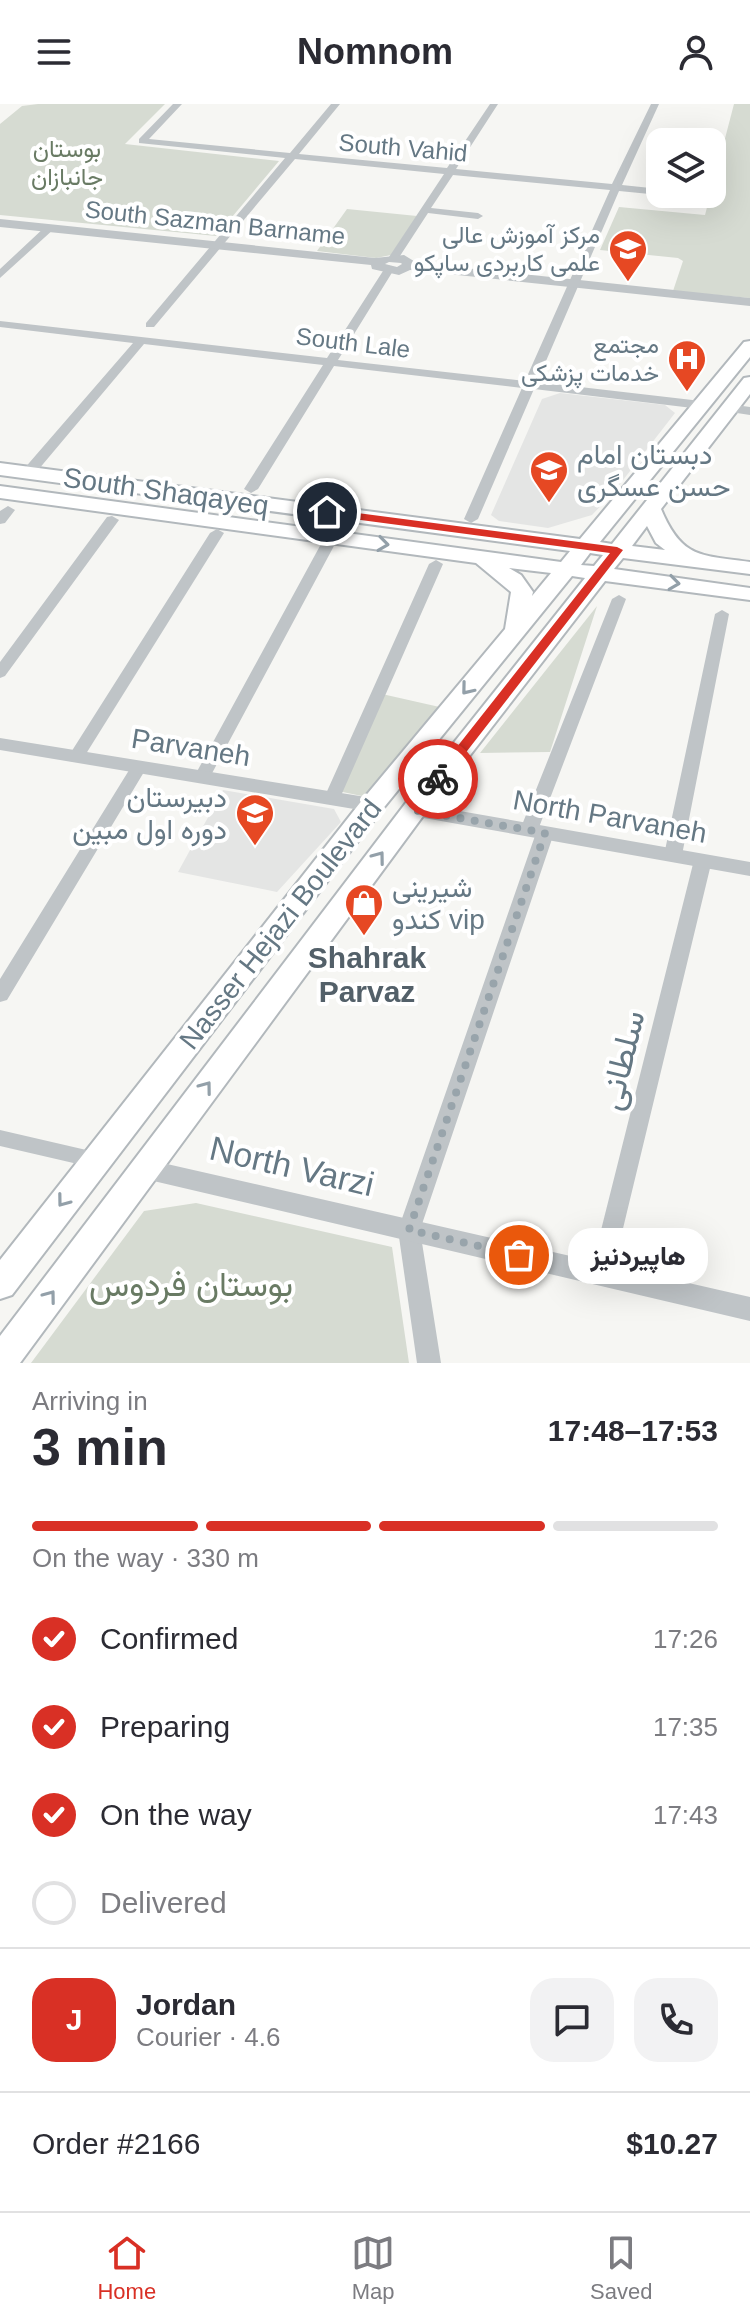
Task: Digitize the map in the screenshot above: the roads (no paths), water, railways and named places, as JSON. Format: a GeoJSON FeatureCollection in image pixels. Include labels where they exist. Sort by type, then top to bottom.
{"type":"FeatureCollection","features":[{"type":"Feature","properties":{"kind":"main road","name":"Nasser Hejazi Boulevard"},"geometry":{"type":"LineString","coordinates":[[0,1285],[372,805],[750,346]]}},
{"type":"Feature","properties":{"kind":"main road","name":"Nasser Hejazi Boulevard"},"geometry":{"type":"LineString","coordinates":[[1,1361],[414,810],[750,382]]}},
{"type":"Feature","properties":{"kind":"main road","name":"South Shaqayeq"},"geometry":{"type":"LineString","coordinates":[[0,469],[750,568]]}},
{"type":"Feature","properties":{"kind":"main road","name":"South Shaqayeq"},"geometry":{"type":"LineString","coordinates":[[3,507],[478,557],[750,594]]}},
{"type":"Feature","properties":{"kind":"main road"},"geometry":{"type":"LineString","coordinates":[[650,508],[663,539],[693,560]]}},
{"type":"Feature","properties":{"kind":"main road"},"geometry":{"type":"LineString","coordinates":[[518,537],[566,534],[608,520]]}},
{"type":"Feature","properties":{"kind":"main road"},"geometry":{"type":"LineString","coordinates":[[478,557],[513,580],[522,592],[516,628]]}},
{"type":"Feature","properties":{"kind":"street","name":"South Vahid"},"geometry":{"type":"LineString","coordinates":[[178,104],[142,141],[646,191]]}},
{"type":"Feature","properties":{"kind":"street"},"geometry":{"type":"LineString","coordinates":[[150,325],[336,104]]}},
{"type":"Feature","properties":{"kind":"street"},"geometry":{"type":"LineString","coordinates":[[251,489],[331,362],[387,263],[451,173],[494,104]]}},
{"type":"Feature","properties":{"kind":"street"},"geometry":{"type":"LineString","coordinates":[[471,519],[655,104]]}},
{"type":"Feature","properties":{"kind":"street"},"geometry":{"type":"LineString","coordinates":[[426,210],[478,216]]}},
{"type":"Feature","properties":{"kind":"street","name":"South Sazman Barname"},"geometry":{"type":"LineString","coordinates":[[0,223],[387,263]]}},
{"type":"Feature","properties":{"kind":"street"},"geometry":{"type":"LineString","coordinates":[[0,275],[50,228]]}},
{"type":"Feature","properties":{"kind":"street"},"geometry":{"type":"LineString","coordinates":[[387,263],[407,260],[410,266],[750,302]]}},
{"type":"Feature","properties":{"kind":"street","name":"South Lale"},"geometry":{"type":"LineString","coordinates":[[0,324],[701,405]]}},
{"type":"Feature","properties":{"kind":"street"},"geometry":{"type":"LineString","coordinates":[[28,473],[141,341]]}},
{"type":"Feature","properties":{"kind":"street"},"geometry":{"type":"LineString","coordinates":[[728,408],[750,411]]}},
{"type":"Feature","properties":{"kind":"street"},"geometry":{"type":"LineString","coordinates":[[0,673],[112,520]]}},
{"type":"Feature","properties":{"kind":"street"},"geometry":{"type":"LineString","coordinates":[[76,757],[217,533]]}},
{"type":"Feature","properties":{"kind":"street"},"geometry":{"type":"LineString","coordinates":[[202,777],[328,544]]}},
{"type":"Feature","properties":{"kind":"street"},"geometry":{"type":"LineString","coordinates":[[332,798],[436,564]]}},
{"type":"Feature","properties":{"kind":"street"},"geometry":{"type":"LineString","coordinates":[[429,1363],[409,1230],[537,832],[619,599]]}},
{"type":"Feature","properties":{"kind":"street"},"geometry":{"type":"LineString","coordinates":[[673,855],[722,614]]}},
{"type":"Feature","properties":{"kind":"street","name":"Parvaneh"},"geometry":{"type":"LineString","coordinates":[[0,744],[372,805]]}},
{"type":"Feature","properties":{"kind":"street"},"geometry":{"type":"LineString","coordinates":[[0,995],[139,767]]}},
{"type":"Feature","properties":{"kind":"street","name":"North Parvaneh"},"geometry":{"type":"LineString","coordinates":[[414,810],[750,869]]}},
{"type":"Feature","properties":{"kind":"street","name":"سلطانی"},"geometry":{"type":"LineString","coordinates":[[601,1274],[703,860]]}},
{"type":"Feature","properties":{"kind":"street"},"geometry":{"type":"LineString","coordinates":[[0,1138],[95,1160]]}},
{"type":"Feature","properties":{"kind":"street","name":"North Varzi"},"geometry":{"type":"LineString","coordinates":[[145,1169],[750,1309]]}},
{"type":"Feature","properties":{"kind":"place","name":"مرکز آموزش عالی علمی کاربردی ساپکو"},"geometry":{"type":"Point","coordinates":[628,283]}},
{"type":"Feature","properties":{"kind":"place","name":"مجتمع خدمات پزشکی"},"geometry":{"type":"Point","coordinates":[687,393]}},
{"type":"Feature","properties":{"kind":"place","name":"دبستان امام حسن عسگری"},"geometry":{"type":"Point","coordinates":[549,504]}},
{"type":"Feature","properties":{"kind":"place","name":"دبیرستان دوره اول مبین"},"geometry":{"type":"Point","coordinates":[255,847]}},
{"type":"Feature","properties":{"kind":"place","name":"شیرینی کندو vip"},"geometry":{"type":"Point","coordinates":[364,937]}},
{"type":"Feature","properties":{"kind":"place","name":"هاپیردنیز"},"geometry":{"type":"Point","coordinates":[519,1255]}},
{"type":"Feature","properties":{"kind":"district","name":"Shahrak Parvaz"},"geometry":{"type":"Point","coordinates":[367,975]}},
{"type":"Feature","properties":{"kind":"park label","name":"بوستان جانبازان"},"geometry":{"type":"Point","coordinates":[67,163]}},
{"type":"Feature","properties":{"kind":"park label","name":"بوستان فردوس"},"geometry":{"type":"Point","coordinates":[191,1284]}}]}
